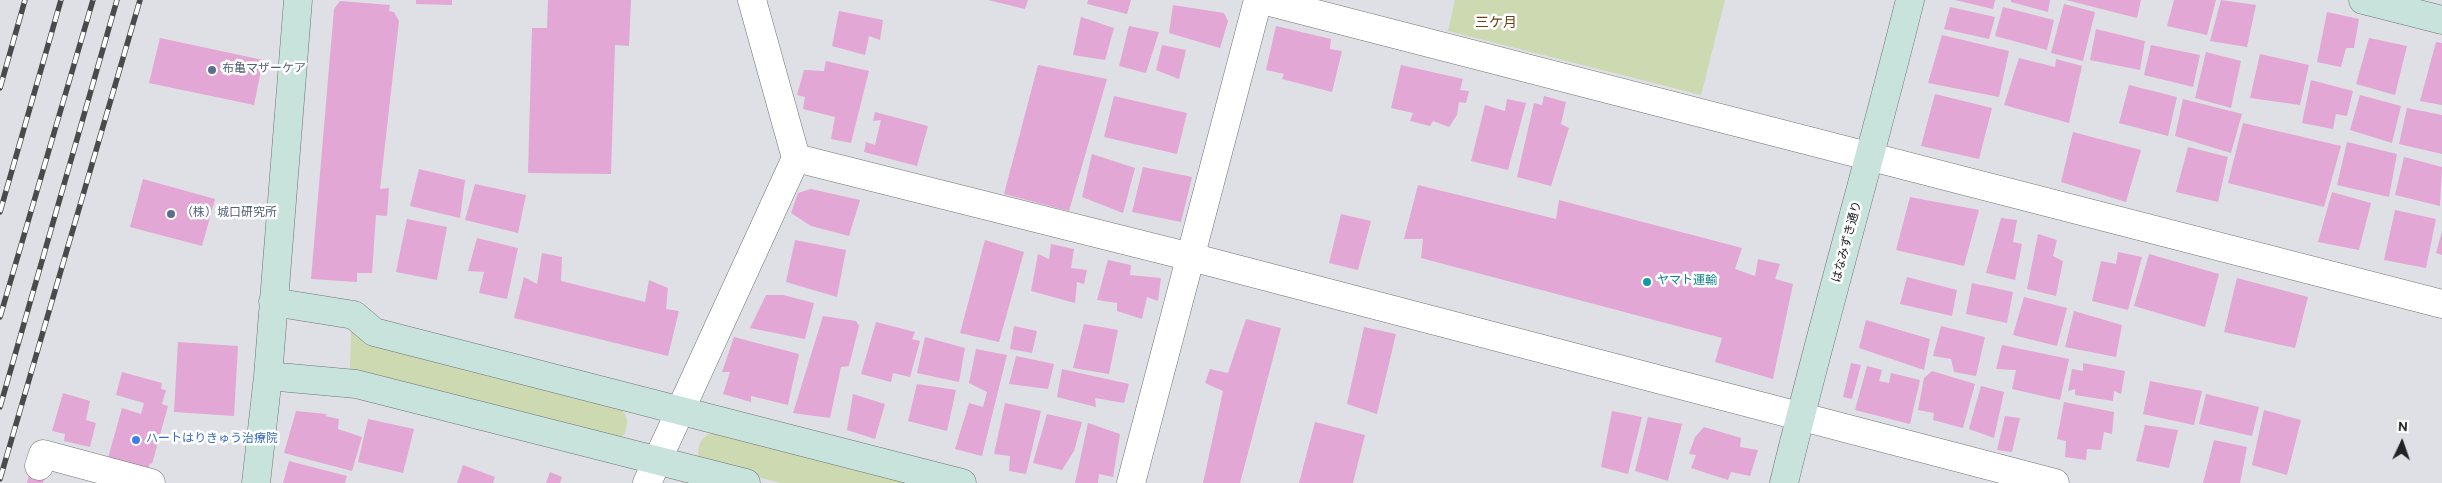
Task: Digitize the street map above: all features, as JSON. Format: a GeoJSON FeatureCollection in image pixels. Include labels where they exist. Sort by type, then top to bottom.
{"type":"FeatureCollection","features":[{"type":"Feature","properties":{"kind":"street"},"geometry":{"type":"LineString","coordinates":[[256,483],[268,376],[298,0]]}},
{"type":"Feature","properties":{"kind":"street"},"geometry":{"type":"LineString","coordinates":[[652,471],[796,158],[752,0]]}},
{"type":"Feature","properties":{"kind":"street"},"geometry":{"type":"LineString","coordinates":[[1131,483],[1258,0]]}},
{"type":"Feature","properties":{"kind":"street"},"geometry":{"type":"LineString","coordinates":[[1262,0],[2442,304]]}},
{"type":"Feature","properties":{"kind":"street","name":"はなみずき通り"},"geometry":{"type":"LineString","coordinates":[[1784,483],[1800,416],[1871,156],[1910,0]]}},
{"type":"Feature","properties":{"kind":"street"},"geometry":{"type":"LineString","coordinates":[[2363,0],[2442,20]]}},
{"type":"Feature","properties":{"kind":"street"},"geometry":{"type":"LineString","coordinates":[[796,158],[1191,257],[2055,483]]}},
{"type":"Feature","properties":{"kind":"street"},"geometry":{"type":"LineString","coordinates":[[273,302],[354,314],[374,332],[962,483]]}},
{"type":"Feature","properties":{"kind":"street"},"geometry":{"type":"LineString","coordinates":[[268,376],[356,384],[652,471],[746,483]]}},
{"type":"Feature","properties":{"kind":"street"},"geometry":{"type":"LineString","coordinates":[[39,466],[43,454],[150,483]]}},
{"type":"Feature","properties":{"kind":"green space"},"geometry":{"type":"Polygon","coordinates":[[[1455,0],[1725,0],[1701,95],[1448,31],[1455,0]]]}},
{"type":"Feature","properties":{"kind":"green space"},"geometry":{"type":"Polygon","coordinates":[[[351,331],[618,407],[624,413],[627,420],[624,435],[616,439],[370,377],[350,369],[351,331]]]}},
{"type":"Feature","properties":{"kind":"green space"},"geometry":{"type":"Polygon","coordinates":[[[714,431],[915,483],[781,483],[705,464],[698,455],[699,446],[707,435],[714,431]]]}},
{"type":"Feature","properties":{"kind":"building"},"geometry":{"type":"Polygon","coordinates":[[[416,0],[452,0],[452,5],[416,4],[416,0]]]}},
{"type":"Feature","properties":{"kind":"building"},"geometry":{"type":"Polygon","coordinates":[[[548,0],[631,0],[629,46],[615,45],[611,174],[528,173],[532,28],[547,28],[548,0]]]}},
{"type":"Feature","properties":{"kind":"building"},"geometry":{"type":"Polygon","coordinates":[[[988,0],[1028,0],[1025,9],[988,0]]]}},
{"type":"Feature","properties":{"kind":"building"},"geometry":{"type":"Polygon","coordinates":[[[1088,0],[1131,0],[1127,14],[1087,4],[1088,0]]]}},
{"type":"Feature","properties":{"kind":"building"},"geometry":{"type":"Polygon","coordinates":[[[1955,0],[1995,0],[1993,9],[1955,0]]]}},
{"type":"Feature","properties":{"kind":"building"},"geometry":{"type":"Polygon","coordinates":[[[2011,0],[2050,0],[2048,12],[2011,2],[2011,0]]]}},
{"type":"Feature","properties":{"kind":"building"},"geometry":{"type":"Polygon","coordinates":[[[2066,0],[2141,0],[2137,18],[2066,0]]]}},
{"type":"Feature","properties":{"kind":"building"},"geometry":{"type":"Polygon","coordinates":[[[2174,0],[2216,0],[2207,35],[2167,26],[2174,0]]]}},
{"type":"Feature","properties":{"kind":"building"},"geometry":{"type":"Polygon","coordinates":[[[2221,0],[2256,5],[2247,47],[2210,41],[2221,0]]]}},
{"type":"Feature","properties":{"kind":"building"},"geometry":{"type":"Polygon","coordinates":[[[340,1],[390,5],[389,11],[394,12],[399,21],[380,189],[389,188],[387,216],[376,215],[372,273],[357,273],[357,282],[311,279],[334,9],[340,1]]]}},
{"type":"Feature","properties":{"kind":"building"},"geometry":{"type":"Polygon","coordinates":[[[2064,4],[2095,12],[2083,61],[2051,53],[2064,4]]]}},
{"type":"Feature","properties":{"kind":"building"},"geometry":{"type":"Polygon","coordinates":[[[1173,5],[1224,13],[1228,21],[1220,48],[1169,33],[1173,5]]]}},
{"type":"Feature","properties":{"kind":"building"},"geometry":{"type":"Polygon","coordinates":[[[1950,7],[1995,17],[1989,39],[1944,29],[1950,7]]]}},
{"type":"Feature","properties":{"kind":"building"},"geometry":{"type":"Polygon","coordinates":[[[2003,7],[2054,20],[2047,50],[1995,36],[2003,7]]]}},
{"type":"Feature","properties":{"kind":"building"},"geometry":{"type":"Polygon","coordinates":[[[839,11],[883,20],[880,40],[869,36],[865,55],[832,46],[839,11]]]}},
{"type":"Feature","properties":{"kind":"building"},"geometry":{"type":"Polygon","coordinates":[[[2327,12],[2359,19],[2354,48],[2346,48],[2341,67],[2317,62],[2327,12]]]}},
{"type":"Feature","properties":{"kind":"building"},"geometry":{"type":"Polygon","coordinates":[[[1081,17],[1114,28],[1105,60],[1073,55],[1081,17]]]}},
{"type":"Feature","properties":{"kind":"building"},"geometry":{"type":"Polygon","coordinates":[[[1129,26],[1159,32],[1146,73],[1119,66],[1129,26]]]}},
{"type":"Feature","properties":{"kind":"building"},"geometry":{"type":"Polygon","coordinates":[[[1276,26],[1331,39],[1330,49],[1342,51],[1332,92],[1282,79],[1284,74],[1266,70],[1276,26]]]}},
{"type":"Feature","properties":{"kind":"building"},"geometry":{"type":"Polygon","coordinates":[[[2096,29],[2145,41],[2140,70],[2090,60],[2096,29]]]}},
{"type":"Feature","properties":{"kind":"building"},"geometry":{"type":"Polygon","coordinates":[[[1942,35],[2009,51],[1999,97],[1928,83],[1942,35]]]}},
{"type":"Feature","properties":{"kind":"building"},"geometry":{"type":"Polygon","coordinates":[[[160,38],[263,60],[254,105],[149,83],[160,38]]]}},
{"type":"Feature","properties":{"kind":"building"},"geometry":{"type":"Polygon","coordinates":[[[2369,38],[2407,46],[2395,95],[2356,84],[2369,38]]]}},
{"type":"Feature","properties":{"kind":"building"},"geometry":{"type":"Polygon","coordinates":[[[2436,42],[2442,43],[2442,105],[2420,101],[2436,42]]]}},
{"type":"Feature","properties":{"kind":"building"},"geometry":{"type":"Polygon","coordinates":[[[1162,45],[1186,50],[1179,79],[1156,70],[1162,45]]]}},
{"type":"Feature","properties":{"kind":"building"},"geometry":{"type":"Polygon","coordinates":[[[2151,45],[2200,55],[2193,87],[2144,75],[2151,45]]]}},
{"type":"Feature","properties":{"kind":"building"},"geometry":{"type":"Polygon","coordinates":[[[2206,52],[2241,61],[2231,108],[2195,98],[2206,52]]]}},
{"type":"Feature","properties":{"kind":"building"},"geometry":{"type":"Polygon","coordinates":[[[2260,54],[2309,65],[2300,105],[2250,98],[2260,54]]]}},
{"type":"Feature","properties":{"kind":"building"},"geometry":{"type":"Polygon","coordinates":[[[2019,58],[2055,67],[2056,59],[2082,66],[2069,123],[2004,105],[2019,58]]]}},
{"type":"Feature","properties":{"kind":"building"},"geometry":{"type":"Polygon","coordinates":[[[826,61],[869,71],[851,143],[831,139],[835,117],[803,109],[805,97],[797,95],[804,70],[824,71],[826,61]]]}},
{"type":"Feature","properties":{"kind":"building"},"geometry":{"type":"Polygon","coordinates":[[[1038,65],[1107,79],[1069,211],[1004,194],[1038,65]]]}},
{"type":"Feature","properties":{"kind":"building"},"geometry":{"type":"Polygon","coordinates":[[[1401,65],[1463,79],[1460,90],[1469,91],[1466,103],[1459,102],[1457,115],[1449,127],[1433,121],[1430,126],[1410,121],[1413,113],[1391,108],[1401,65]]]}},
{"type":"Feature","properties":{"kind":"building"},"geometry":{"type":"Polygon","coordinates":[[[2311,80],[2353,91],[2347,116],[2336,114],[2333,129],[2302,123],[2311,80]]]}},
{"type":"Feature","properties":{"kind":"building"},"geometry":{"type":"Polygon","coordinates":[[[2129,85],[2177,97],[2168,136],[2119,123],[2129,85]]]}},
{"type":"Feature","properties":{"kind":"building"},"geometry":{"type":"Polygon","coordinates":[[[1935,94],[1992,108],[1979,159],[1921,146],[1935,94]]]}},
{"type":"Feature","properties":{"kind":"building"},"geometry":{"type":"Polygon","coordinates":[[[2360,95],[2401,106],[2392,143],[2350,130],[2360,95]]]}},
{"type":"Feature","properties":{"kind":"building"},"geometry":{"type":"Polygon","coordinates":[[[1114,96],[1187,113],[1177,154],[1104,137],[1114,96]]]}},
{"type":"Feature","properties":{"kind":"building"},"geometry":{"type":"Polygon","coordinates":[[[1544,96],[1566,102],[1561,124],[1569,128],[1551,186],[1517,177],[1534,103],[1542,105],[1544,96]]]}},
{"type":"Feature","properties":{"kind":"building"},"geometry":{"type":"Polygon","coordinates":[[[1507,99],[1526,103],[1508,170],[1471,161],[1485,105],[1505,111],[1507,99]]]}},
{"type":"Feature","properties":{"kind":"building"},"geometry":{"type":"Polygon","coordinates":[[[2183,99],[2242,114],[2231,153],[2175,136],[2183,99]]]}},
{"type":"Feature","properties":{"kind":"building"},"geometry":{"type":"Polygon","coordinates":[[[2407,108],[2442,115],[2442,154],[2399,144],[2407,108]]]}},
{"type":"Feature","properties":{"kind":"building"},"geometry":{"type":"Polygon","coordinates":[[[875,112],[928,126],[917,166],[864,152],[866,142],[875,145],[881,120],[873,121],[875,112]]]}},
{"type":"Feature","properties":{"kind":"building"},"geometry":{"type":"Polygon","coordinates":[[[2243,123],[2341,146],[2324,207],[2228,183],[2243,123]]]}},
{"type":"Feature","properties":{"kind":"building"},"geometry":{"type":"Polygon","coordinates":[[[2073,132],[2141,150],[2126,202],[2061,182],[2073,132]]]}},
{"type":"Feature","properties":{"kind":"building"},"geometry":{"type":"Polygon","coordinates":[[[2347,142],[2397,154],[2389,197],[2337,185],[2347,142]]]}},
{"type":"Feature","properties":{"kind":"building"},"geometry":{"type":"Polygon","coordinates":[[[2188,147],[2228,157],[2218,202],[2176,192],[2188,147]]]}},
{"type":"Feature","properties":{"kind":"building"},"geometry":{"type":"Polygon","coordinates":[[[1092,154],[1135,168],[1123,213],[1082,197],[1092,154]]]}},
{"type":"Feature","properties":{"kind":"building"},"geometry":{"type":"Polygon","coordinates":[[[2404,157],[2442,167],[2440,206],[2395,195],[2404,157]]]}},
{"type":"Feature","properties":{"kind":"building"},"geometry":{"type":"Polygon","coordinates":[[[1143,167],[1192,177],[1181,222],[1132,212],[1143,167]]]}},
{"type":"Feature","properties":{"kind":"building"},"geometry":{"type":"Polygon","coordinates":[[[419,169],[465,180],[460,218],[410,206],[419,169]]]}},
{"type":"Feature","properties":{"kind":"building"},"geometry":{"type":"Polygon","coordinates":[[[143,179],[215,199],[202,246],[130,227],[143,179]]]}},
{"type":"Feature","properties":{"kind":"building"},"geometry":{"type":"Polygon","coordinates":[[[475,184],[526,195],[518,233],[465,220],[475,184]]]}},
{"type":"Feature","properties":{"kind":"building","name":"ヤマト運輸"},"geometry":{"type":"Polygon","coordinates":[[[1418,185],[1556,219],[1559,200],[1742,248],[1735,269],[1755,276],[1758,259],[1780,264],[1775,279],[1793,284],[1773,379],[1715,362],[1722,338],[1421,258],[1423,239],[1404,239],[1418,185]]]}},
{"type":"Feature","properties":{"kind":"building"},"geometry":{"type":"Polygon","coordinates":[[[811,189],[860,200],[849,236],[811,226],[791,213],[798,193],[811,189]]]}},
{"type":"Feature","properties":{"kind":"building"},"geometry":{"type":"Polygon","coordinates":[[[2332,192],[2371,203],[2359,250],[2318,242],[2332,192]]]}},
{"type":"Feature","properties":{"kind":"building"},"geometry":{"type":"Polygon","coordinates":[[[1910,197],[1979,210],[1964,266],[1896,250],[1910,197]]]}},
{"type":"Feature","properties":{"kind":"building"},"geometry":{"type":"Polygon","coordinates":[[[2395,210],[2436,219],[2426,268],[2384,260],[2395,210]]]}},
{"type":"Feature","properties":{"kind":"building"},"geometry":{"type":"Polygon","coordinates":[[[1341,214],[1371,221],[1358,270],[1329,263],[1341,214]]]}},
{"type":"Feature","properties":{"kind":"building"},"geometry":{"type":"Polygon","coordinates":[[[2001,218],[2017,220],[2013,242],[2022,244],[2015,280],[1986,273],[2001,218]]]}},
{"type":"Feature","properties":{"kind":"building"},"geometry":{"type":"Polygon","coordinates":[[[407,219],[447,227],[437,280],[396,272],[407,219]]]}},
{"type":"Feature","properties":{"kind":"building"},"geometry":{"type":"Polygon","coordinates":[[[2442,231],[2442,255],[2436,253],[2442,231]]]}},
{"type":"Feature","properties":{"kind":"building"},"geometry":{"type":"Polygon","coordinates":[[[2038,234],[2057,240],[2053,256],[2063,261],[2056,296],[2027,289],[2038,234]]]}},
{"type":"Feature","properties":{"kind":"building"},"geometry":{"type":"Polygon","coordinates":[[[477,238],[518,248],[507,299],[479,293],[484,272],[468,271],[477,238]]]}},
{"type":"Feature","properties":{"kind":"building"},"geometry":{"type":"Polygon","coordinates":[[[795,240],[846,250],[837,297],[786,282],[795,240]]]}},
{"type":"Feature","properties":{"kind":"building"},"geometry":{"type":"Polygon","coordinates":[[[985,240],[1024,252],[999,342],[960,333],[985,240]]]}},
{"type":"Feature","properties":{"kind":"building"},"geometry":{"type":"Polygon","coordinates":[[[1051,244],[1074,249],[1071,268],[1087,270],[1084,284],[1077,282],[1075,303],[1031,291],[1038,254],[1049,259],[1051,244]]]}},
{"type":"Feature","properties":{"kind":"building"},"geometry":{"type":"Polygon","coordinates":[[[2118,252],[2142,257],[2128,310],[2092,301],[2101,261],[2116,264],[2118,252]]]}},
{"type":"Feature","properties":{"kind":"building"},"geometry":{"type":"Polygon","coordinates":[[[542,253],[562,257],[561,281],[645,302],[649,280],[668,288],[666,309],[679,311],[668,356],[514,318],[524,277],[537,284],[542,253]]]}},
{"type":"Feature","properties":{"kind":"building"},"geometry":{"type":"Polygon","coordinates":[[[2149,254],[2219,274],[2205,327],[2134,306],[2149,254]]]}},
{"type":"Feature","properties":{"kind":"building"},"geometry":{"type":"Polygon","coordinates":[[[1108,260],[1131,265],[1130,275],[1161,278],[1158,301],[1147,297],[1142,319],[1117,311],[1117,303],[1097,300],[1108,260]]]}},
{"type":"Feature","properties":{"kind":"building"},"geometry":{"type":"Polygon","coordinates":[[[1907,277],[1957,290],[1952,316],[1900,304],[1907,277]]]}},
{"type":"Feature","properties":{"kind":"building"},"geometry":{"type":"Polygon","coordinates":[[[2237,278],[2308,297],[2295,348],[2224,332],[2237,278]]]}},
{"type":"Feature","properties":{"kind":"building"},"geometry":{"type":"Polygon","coordinates":[[[1972,283],[2013,292],[2007,323],[1966,314],[1972,283]]]}},
{"type":"Feature","properties":{"kind":"building"},"geometry":{"type":"Polygon","coordinates":[[[766,295],[783,295],[814,303],[805,339],[750,328],[766,295]]]}},
{"type":"Feature","properties":{"kind":"building"},"geometry":{"type":"Polygon","coordinates":[[[2024,297],[2067,308],[2057,346],[2013,335],[2024,297]]]}},
{"type":"Feature","properties":{"kind":"building"},"geometry":{"type":"Polygon","coordinates":[[[2074,311],[2122,325],[2116,357],[2065,347],[2074,311]]]}},
{"type":"Feature","properties":{"kind":"building"},"geometry":{"type":"Polygon","coordinates":[[[823,316],[856,321],[859,326],[849,366],[841,367],[830,418],[793,413],[823,316]]]}},
{"type":"Feature","properties":{"kind":"building"},"geometry":{"type":"Polygon","coordinates":[[[1246,319],[1281,328],[1240,483],[1203,483],[1223,391],[1205,383],[1210,369],[1228,373],[1246,319]]]}},
{"type":"Feature","properties":{"kind":"building"},"geometry":{"type":"Polygon","coordinates":[[[1866,320],[1930,339],[1924,370],[1859,348],[1866,320]]]}},
{"type":"Feature","properties":{"kind":"building"},"geometry":{"type":"Polygon","coordinates":[[[876,322],[915,332],[912,339],[920,341],[910,377],[893,373],[891,382],[861,374],[876,322]]]}},
{"type":"Feature","properties":{"kind":"building"},"geometry":{"type":"Polygon","coordinates":[[[1084,324],[1118,330],[1109,374],[1073,368],[1084,324]]]}},
{"type":"Feature","properties":{"kind":"building"},"geometry":{"type":"Polygon","coordinates":[[[1014,326],[1037,331],[1032,353],[1010,349],[1014,326]]]}},
{"type":"Feature","properties":{"kind":"building"},"geometry":{"type":"Polygon","coordinates":[[[1941,326],[1985,337],[1976,376],[1954,372],[1951,359],[1933,356],[1941,326]]]}},
{"type":"Feature","properties":{"kind":"building"},"geometry":{"type":"Polygon","coordinates":[[[1364,327],[1396,334],[1377,414],[1347,404],[1364,327]]]}},
{"type":"Feature","properties":{"kind":"building"},"geometry":{"type":"Polygon","coordinates":[[[734,337],[799,354],[788,405],[751,396],[751,402],[723,394],[730,372],[722,372],[734,337]]]}},
{"type":"Feature","properties":{"kind":"building"},"geometry":{"type":"Polygon","coordinates":[[[925,337],[965,348],[959,382],[917,373],[925,337]]]}},
{"type":"Feature","properties":{"kind":"building"},"geometry":{"type":"Polygon","coordinates":[[[178,342],[238,346],[234,416],[174,412],[178,342]]]}},
{"type":"Feature","properties":{"kind":"building"},"geometry":{"type":"Polygon","coordinates":[[[2002,345],[2069,359],[2060,400],[2012,389],[2016,370],[1996,369],[2002,345]]]}},
{"type":"Feature","properties":{"kind":"building"},"geometry":{"type":"Polygon","coordinates":[[[976,349],[1007,355],[982,456],[955,449],[969,403],[983,407],[987,392],[969,383],[976,349]]]}},
{"type":"Feature","properties":{"kind":"building"},"geometry":{"type":"Polygon","coordinates":[[[1016,356],[1054,364],[1048,389],[1009,384],[1016,356]]]}},
{"type":"Feature","properties":{"kind":"building"},"geometry":{"type":"Polygon","coordinates":[[[1851,363],[1861,365],[1852,399],[1843,397],[1851,363]]]}},
{"type":"Feature","properties":{"kind":"building"},"geometry":{"type":"Polygon","coordinates":[[[2083,363],[2125,371],[2121,394],[2114,391],[2113,401],[2075,395],[2075,389],[2068,391],[2072,369],[2083,371],[2083,363]]]}},
{"type":"Feature","properties":{"kind":"building"},"geometry":{"type":"Polygon","coordinates":[[[1867,366],[1882,370],[1879,381],[1889,383],[1891,373],[1920,380],[1910,424],[1855,410],[1867,366]]]}},
{"type":"Feature","properties":{"kind":"building"},"geometry":{"type":"Polygon","coordinates":[[[1062,369],[1129,384],[1124,403],[1095,398],[1096,407],[1057,397],[1062,369]]]}},
{"type":"Feature","properties":{"kind":"building"},"geometry":{"type":"Polygon","coordinates":[[[1932,371],[1975,384],[1963,428],[1933,420],[1934,413],[1918,410],[1924,378],[1932,371]]]}},
{"type":"Feature","properties":{"kind":"building"},"geometry":{"type":"Polygon","coordinates":[[[122,372],[162,383],[161,389],[166,390],[162,404],[168,406],[152,464],[150,463],[148,469],[108,458],[122,408],[141,414],[144,403],[116,395],[122,372]]]}},
{"type":"Feature","properties":{"kind":"building"},"geometry":{"type":"Polygon","coordinates":[[[2150,381],[2202,391],[2194,425],[2143,414],[2150,381]]]}},
{"type":"Feature","properties":{"kind":"building"},"geometry":{"type":"Polygon","coordinates":[[[917,384],[956,390],[947,431],[908,421],[917,384]]]}},
{"type":"Feature","properties":{"kind":"building"},"geometry":{"type":"Polygon","coordinates":[[[1981,386],[2004,392],[1994,438],[1969,429],[1981,386]]]}},
{"type":"Feature","properties":{"kind":"building"},"geometry":{"type":"Polygon","coordinates":[[[63,393],[90,401],[86,420],[96,423],[90,447],[64,441],[65,434],[52,431],[63,393]]]}},
{"type":"Feature","properties":{"kind":"building"},"geometry":{"type":"Polygon","coordinates":[[[853,394],[885,404],[875,439],[847,430],[853,394]]]}},
{"type":"Feature","properties":{"kind":"building"},"geometry":{"type":"Polygon","coordinates":[[[2206,394],[2259,407],[2252,436],[2199,424],[2206,394]]]}},
{"type":"Feature","properties":{"kind":"building"},"geometry":{"type":"Polygon","coordinates":[[[2064,402],[2114,412],[2112,434],[2104,432],[2101,450],[2087,449],[2086,460],[2065,457],[2066,441],[2057,439],[2064,402]]]}},
{"type":"Feature","properties":{"kind":"building"},"geometry":{"type":"Polygon","coordinates":[[[1005,403],[1041,411],[1026,474],[1009,471],[1010,456],[994,454],[1005,403]]]}},
{"type":"Feature","properties":{"kind":"building"},"geometry":{"type":"Polygon","coordinates":[[[2264,410],[2301,420],[2287,475],[2252,465],[2264,410]]]}},
{"type":"Feature","properties":{"kind":"building"},"geometry":{"type":"Polygon","coordinates":[[[296,411],[327,414],[325,416],[339,419],[338,429],[362,437],[352,471],[284,453],[296,411]]]}},
{"type":"Feature","properties":{"kind":"building"},"geometry":{"type":"Polygon","coordinates":[[[1612,411],[1642,417],[1628,474],[1601,467],[1612,411]]]}},
{"type":"Feature","properties":{"kind":"building"},"geometry":{"type":"Polygon","coordinates":[[[1047,414],[1082,422],[1074,451],[1062,470],[1033,463],[1047,414]]]}},
{"type":"Feature","properties":{"kind":"building"},"geometry":{"type":"Polygon","coordinates":[[[2005,416],[2020,418],[2012,452],[1997,450],[2005,416]]]}},
{"type":"Feature","properties":{"kind":"building"},"geometry":{"type":"Polygon","coordinates":[[[1648,417],[1682,424],[1668,481],[1635,471],[1648,417]]]}},
{"type":"Feature","properties":{"kind":"building"},"geometry":{"type":"Polygon","coordinates":[[[368,419],[414,429],[403,473],[358,462],[368,419]]]}},
{"type":"Feature","properties":{"kind":"building"},"geometry":{"type":"Polygon","coordinates":[[[1315,422],[1365,435],[1353,483],[1299,483],[1315,422]]]}},
{"type":"Feature","properties":{"kind":"building"},"geometry":{"type":"Polygon","coordinates":[[[1088,423],[1120,434],[1113,477],[1099,474],[1098,483],[1075,483],[1088,423]]]}},
{"type":"Feature","properties":{"kind":"building"},"geometry":{"type":"Polygon","coordinates":[[[2145,425],[2178,430],[2169,468],[2136,461],[2145,425]]]}},
{"type":"Feature","properties":{"kind":"building"},"geometry":{"type":"Polygon","coordinates":[[[1704,427],[1741,438],[1740,447],[1758,450],[1750,476],[1731,472],[1728,480],[1691,468],[1696,455],[1689,454],[1695,437],[1704,427]]]}},
{"type":"Feature","properties":{"kind":"building"},"geometry":{"type":"Polygon","coordinates":[[[2214,440],[2247,447],[2240,483],[2203,483],[2214,440]]]}},
{"type":"Feature","properties":{"kind":"building"},"geometry":{"type":"Polygon","coordinates":[[[289,461],[347,476],[345,483],[283,483],[289,461]]]}},
{"type":"Feature","properties":{"kind":"building"},"geometry":{"type":"Polygon","coordinates":[[[463,465],[495,477],[493,483],[457,483],[463,465]]]}},
{"type":"Feature","properties":{"kind":"building"},"geometry":{"type":"Polygon","coordinates":[[[31,467],[47,471],[43,483],[27,483],[31,467]]]}},
{"type":"Feature","properties":{"kind":"building"},"geometry":{"type":"Polygon","coordinates":[[[550,472],[562,477],[560,483],[546,483],[550,472]]]}},
{"type":"Feature","properties":{"kind":"railway"},"geometry":{"type":"LineString","coordinates":[[0,88],[25,0]]}},
{"type":"Feature","properties":{"kind":"railway"},"geometry":{"type":"LineString","coordinates":[[0,212],[61,0]]}},
{"type":"Feature","properties":{"kind":"railway"},"geometry":{"type":"LineString","coordinates":[[0,317],[93,0]]}},
{"type":"Feature","properties":{"kind":"railway"},"geometry":{"type":"LineString","coordinates":[[0,407],[117,0]]}},
{"type":"Feature","properties":{"kind":"railway"},"geometry":{"type":"LineString","coordinates":[[0,479],[140,0]]}},
{"type":"Feature","properties":{"kind":"place","name":"布亀マザーケア"},"geometry":{"type":"Point","coordinates":[212,70]}},
{"type":"Feature","properties":{"kind":"place","name":"（株）城口研究所"},"geometry":{"type":"Point","coordinates":[171,214]}},
{"type":"Feature","properties":{"kind":"place","name":"ヤマト運輸"},"geometry":{"type":"Point","coordinates":[1647,282]}},
{"type":"Feature","properties":{"kind":"place","name":"ハートはりきゅう治療院"},"geometry":{"type":"Point","coordinates":[136,440]}},
{"type":"Feature","properties":{"kind":"district","name":"三ケ月"},"geometry":{"type":"Point","coordinates":[1496,24]}}]}
